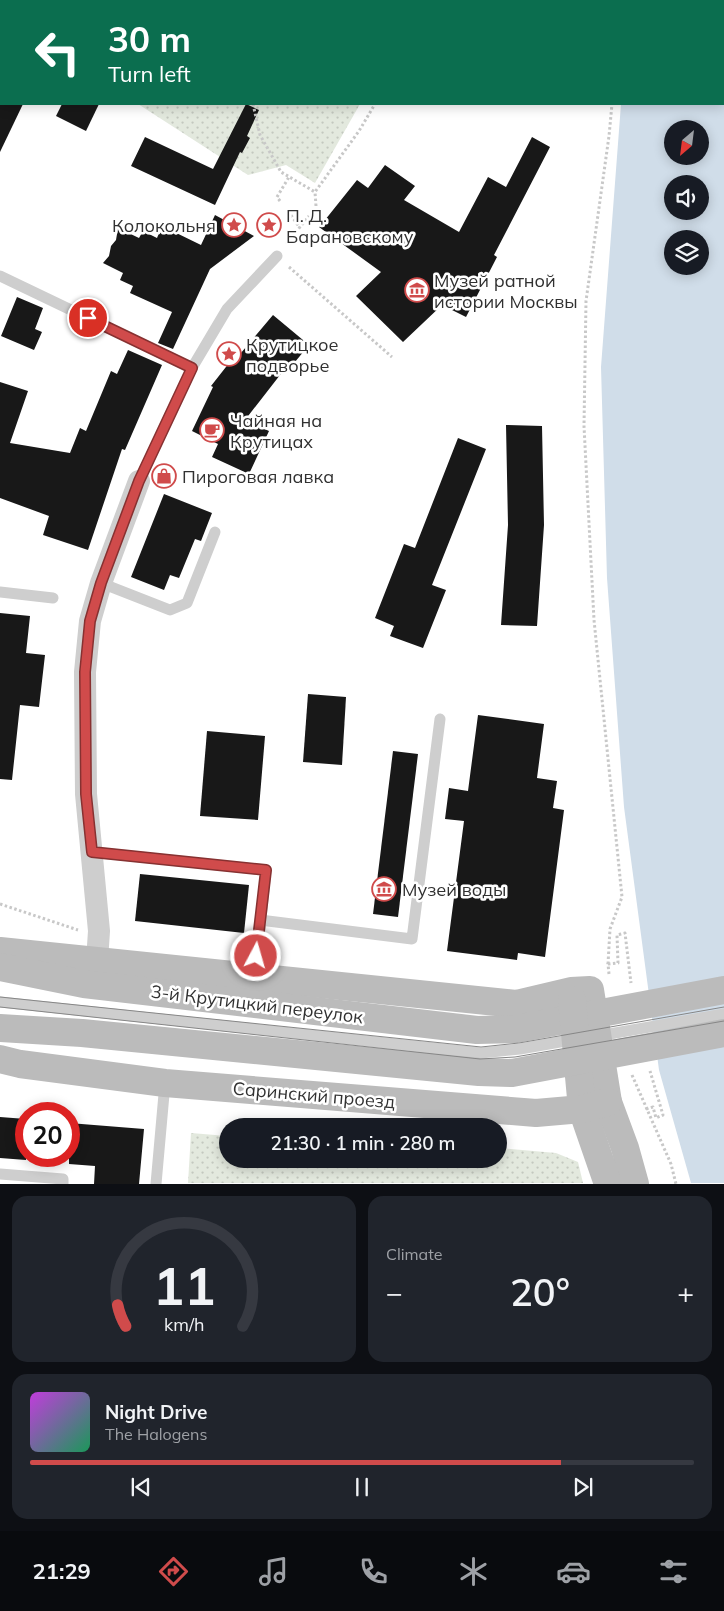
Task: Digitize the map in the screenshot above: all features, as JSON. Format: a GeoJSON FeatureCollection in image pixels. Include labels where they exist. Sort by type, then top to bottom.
{"type":"FeatureCollection","features":[{"type":"Feature","properties":{"kind":"main road"},"geometry":{"type":"LineString","coordinates":[[0,951],[90,972],[255,976],[516,1004],[580,991]]}},
{"type":"Feature","properties":{"kind":"main road","name":"3-й Крутицкий переулок"},"geometry":{"type":"LineString","coordinates":[[0,967],[90,972],[477,1030],[516,1029],[724,990]]}},
{"type":"Feature","properties":{"kind":"main road"},"geometry":{"type":"LineString","coordinates":[[580,991],[608,1102],[636,1184]]}},
{"type":"Feature","properties":{"kind":"main road"},"geometry":{"type":"LineString","coordinates":[[580,991],[582,1109],[608,1184]]}},
{"type":"Feature","properties":{"kind":"main road"},"geometry":{"type":"LineString","coordinates":[[0,1028],[55,1031],[82,1022],[479,1072],[512,1073],[724,1033]]}},
{"type":"Feature","properties":{"kind":"main road"},"geometry":{"type":"LineString","coordinates":[[55,1031],[50,1039],[51,1044],[55,1053],[70,1071]]}},
{"type":"Feature","properties":{"kind":"main road","name":"Саринский проезд"},"geometry":{"type":"LineString","coordinates":[[7,1065],[70,1071],[165,1084],[536,1113],[582,1109],[608,1102]]}},
{"type":"Feature","properties":{"kind":"street"},"geometry":{"type":"LineString","coordinates":[[90,972],[100,931],[86,794],[85,672],[90,621],[101,583],[139,481]]}},
{"type":"Feature","properties":{"kind":"lane"},"geometry":{"type":"LineString","coordinates":[[139,481],[192,368],[227,309],[277,256]]}},
{"type":"Feature","properties":{"kind":"lane"},"geometry":{"type":"LineString","coordinates":[[0,276],[192,368]]}},
{"type":"Feature","properties":{"kind":"lane"},"geometry":{"type":"LineString","coordinates":[[101,583],[170,610],[187,603],[215,532]]}},
{"type":"Feature","properties":{"kind":"lane"},"geometry":{"type":"LineString","coordinates":[[0,592],[53,598]]}},
{"type":"Feature","properties":{"kind":"lane"},"geometry":{"type":"LineString","coordinates":[[260,920],[412,939],[440,719]]}},
{"type":"Feature","properties":{"kind":"lane"},"geometry":{"type":"LineString","coordinates":[[92,852],[266,870],[255,976]]}},
{"type":"Feature","properties":{"kind":"lane"},"geometry":{"type":"LineString","coordinates":[[0,1002],[82,1022],[481,1054],[724,1014]]}},
{"type":"Feature","properties":{"kind":"lane"},"geometry":{"type":"LineString","coordinates":[[156,1184],[165,1084]]}},
{"type":"Feature","properties":{"kind":"lane"},"geometry":{"type":"LineString","coordinates":[[0,1174],[63,1179],[63,1184]]}},
{"type":"Feature","properties":{"kind":"path"},"geometry":{"type":"LineString","coordinates":[[252,105],[260,135],[281,172],[315,192]]}},
{"type":"Feature","properties":{"kind":"path"},"geometry":{"type":"LineString","coordinates":[[316,206],[315,192],[359,131],[374,105]]}},
{"type":"Feature","properties":{"kind":"path"},"geometry":{"type":"LineString","coordinates":[[608,964],[610,929],[622,897],[594,620],[584,426],[586,301],[612,105]]}},
{"type":"Feature","properties":{"kind":"path"},"geometry":{"type":"LineString","coordinates":[[280,201],[277,197],[289,177]]}},
{"type":"Feature","properties":{"kind":"path"},"geometry":{"type":"LineString","coordinates":[[288,212],[300,228]]}},
{"type":"Feature","properties":{"kind":"path"},"geometry":{"type":"LineString","coordinates":[[309,216],[277,256],[392,357]]}},
{"type":"Feature","properties":{"kind":"path"},"geometry":{"type":"LineString","coordinates":[[618,963],[618,935],[625,933],[631,986]]}},
{"type":"Feature","properties":{"kind":"path"},"geometry":{"type":"LineString","coordinates":[[646,1109],[652,1107],[656,1118],[663,1115],[649,1067],[654,1066]]}},
{"type":"Feature","properties":{"kind":"path"},"geometry":{"type":"LineString","coordinates":[[660,1139],[671,1164],[676,1184]]}},
{"type":"Feature","properties":{"kind":"shaded area"},"geometry":{"type":"Polygon","coordinates":[[[140,105],[359,105],[315,183],[286,165],[248,175],[140,105]]]}},
{"type":"Feature","properties":{"kind":"shaded area"},"geometry":{"type":"Polygon","coordinates":[[[621,105],[724,105],[724,1183],[691,1183],[659,1070],[624,807],[607,578],[601,367],[621,105]]]}},
{"type":"Feature","properties":{"kind":"shaded area"},"geometry":{"type":"Polygon","coordinates":[[[191,1133],[219,1135],[219,1168],[507,1168],[507,1149],[556,1153],[578,1162],[583,1183],[188,1183],[191,1133]]]}},
{"type":"Feature","properties":{"kind":"building"},"geometry":{"type":"Polygon","coordinates":[[[0,105],[23,105],[0,152],[0,105]]]}},
{"type":"Feature","properties":{"kind":"building"},"geometry":{"type":"Polygon","coordinates":[[[62,105],[99,105],[86,131],[56,116],[62,105]]]}},
{"type":"Feature","properties":{"kind":"building"},"geometry":{"type":"Polygon","coordinates":[[[245,105],[259,110],[247,136],[250,138],[242,153],[240,152],[215,205],[131,166],[145,137],[213,169],[245,105]]]}},
{"type":"Feature","properties":{"kind":"building"},"geometry":{"type":"Polygon","coordinates":[[[532,137],[550,147],[494,255],[497,257],[466,317],[442,305],[403,342],[356,296],[381,272],[319,227],[357,180],[368,188],[385,165],[415,186],[404,200],[459,232],[488,177],[506,187],[532,137]]]}},
{"type":"Feature","properties":{"kind":"building"},"geometry":{"type":"Polygon","coordinates":[[[215,215],[254,236],[210,269],[173,349],[158,343],[172,312],[130,293],[133,286],[120,280],[123,273],[103,263],[109,256],[111,246],[116,240],[118,228],[139,238],[143,231],[157,238],[162,226],[201,245],[215,215]]]}},
{"type":"Feature","properties":{"kind":"building"},"geometry":{"type":"Polygon","coordinates":[[[17,297],[43,308],[35,329],[42,332],[34,350],[1,336],[17,297]]]}},
{"type":"Feature","properties":{"kind":"building"},"geometry":{"type":"Polygon","coordinates":[[[273,315],[309,345],[290,368],[287,366],[245,420],[269,431],[249,474],[212,457],[218,444],[192,431],[213,387],[211,386],[233,358],[235,360],[273,315]]]}},
{"type":"Feature","properties":{"kind":"building"},"geometry":{"type":"Polygon","coordinates":[[[128,350],[162,365],[125,450],[122,449],[88,550],[43,535],[49,516],[0,498],[0,382],[28,391],[10,443],[70,453],[80,428],[86,431],[111,371],[117,374],[128,350]]]}},
{"type":"Feature","properties":{"kind":"building"},"geometry":{"type":"Polygon","coordinates":[[[506,425],[542,426],[544,525],[537,626],[501,625],[508,525],[506,425]]]}},
{"type":"Feature","properties":{"kind":"building"},"geometry":{"type":"Polygon","coordinates":[[[458,438],[486,449],[432,585],[446,590],[423,648],[390,636],[394,626],[375,618],[404,544],[415,548],[458,438]]]}},
{"type":"Feature","properties":{"kind":"building"},"geometry":{"type":"Polygon","coordinates":[[[164,494],[212,513],[201,541],[195,539],[179,578],[170,575],[164,590],[131,577],[164,494]]]}},
{"type":"Feature","properties":{"kind":"building"},"geometry":{"type":"Polygon","coordinates":[[[0,613],[30,616],[26,653],[45,655],[39,707],[20,705],[12,780],[0,779],[0,613]]]}},
{"type":"Feature","properties":{"kind":"building"},"geometry":{"type":"Polygon","coordinates":[[[308,694],[346,697],[342,765],[303,762],[308,694]]]}},
{"type":"Feature","properties":{"kind":"building"},"geometry":{"type":"Polygon","coordinates":[[[478,715],[544,724],[537,778],[557,781],[553,808],[564,810],[545,957],[518,953],[517,960],[447,951],[464,821],[445,819],[449,788],[468,791],[478,715]]]}},
{"type":"Feature","properties":{"kind":"building"},"geometry":{"type":"Polygon","coordinates":[[[207,731],[265,736],[258,820],[200,816],[207,731]]]}},
{"type":"Feature","properties":{"kind":"building"},"geometry":{"type":"Polygon","coordinates":[[[393,751],[418,754],[398,917],[373,914],[393,751]]]}},
{"type":"Feature","properties":{"kind":"building"},"geometry":{"type":"Polygon","coordinates":[[[140,874],[249,885],[244,933],[135,921],[140,874]]]}},
{"type":"Feature","properties":{"kind":"building"},"geometry":{"type":"Polygon","coordinates":[[[0,1117],[15,1118],[15,1159],[0,1158],[0,1117]]]}},
{"type":"Feature","properties":{"kind":"building"},"geometry":{"type":"Polygon","coordinates":[[[80,1124],[144,1129],[139,1184],[94,1184],[95,1166],[80,1165],[80,1124]]]}},
{"type":"Feature","properties":{"kind":"tram line"},"geometry":{"type":"LineString","coordinates":[[0,997],[481,1047],[519,1043],[724,1007]]}},
{"type":"Feature","properties":{"kind":"tram line"},"geometry":{"type":"LineString","coordinates":[[0,1007],[480,1059],[515,1057],[724,1021]]}},
{"type":"Feature","properties":{"kind":"place","name":"Колокольня"},"geometry":{"type":"Point","coordinates":[234,225]}},
{"type":"Feature","properties":{"kind":"place","name":"П. Д. Барановскому"},"geometry":{"type":"Point","coordinates":[269,225]}},
{"type":"Feature","properties":{"kind":"place","name":"Музей ратной истории Москвы"},"geometry":{"type":"Point","coordinates":[417,290]}},
{"type":"Feature","properties":{"kind":"place","name":"Крутицкое подворье"},"geometry":{"type":"Point","coordinates":[229,354]}},
{"type":"Feature","properties":{"kind":"place","name":"Чайная на Крутицах"},"geometry":{"type":"Point","coordinates":[212,430]}},
{"type":"Feature","properties":{"kind":"place","name":"Пироговая лавка"},"geometry":{"type":"Point","coordinates":[164,476]}},
{"type":"Feature","properties":{"kind":"place","name":"Музей воды"},"geometry":{"type":"Point","coordinates":[384,889]}},
{"type":"Feature","properties":{"kind":"route"},"geometry":{"type":"LineString","coordinates":[[88,318],[192,368],[139,481],[101,583],[90,621],[85,672],[86,794],[92,852],[266,870],[256,956]]}}]}
